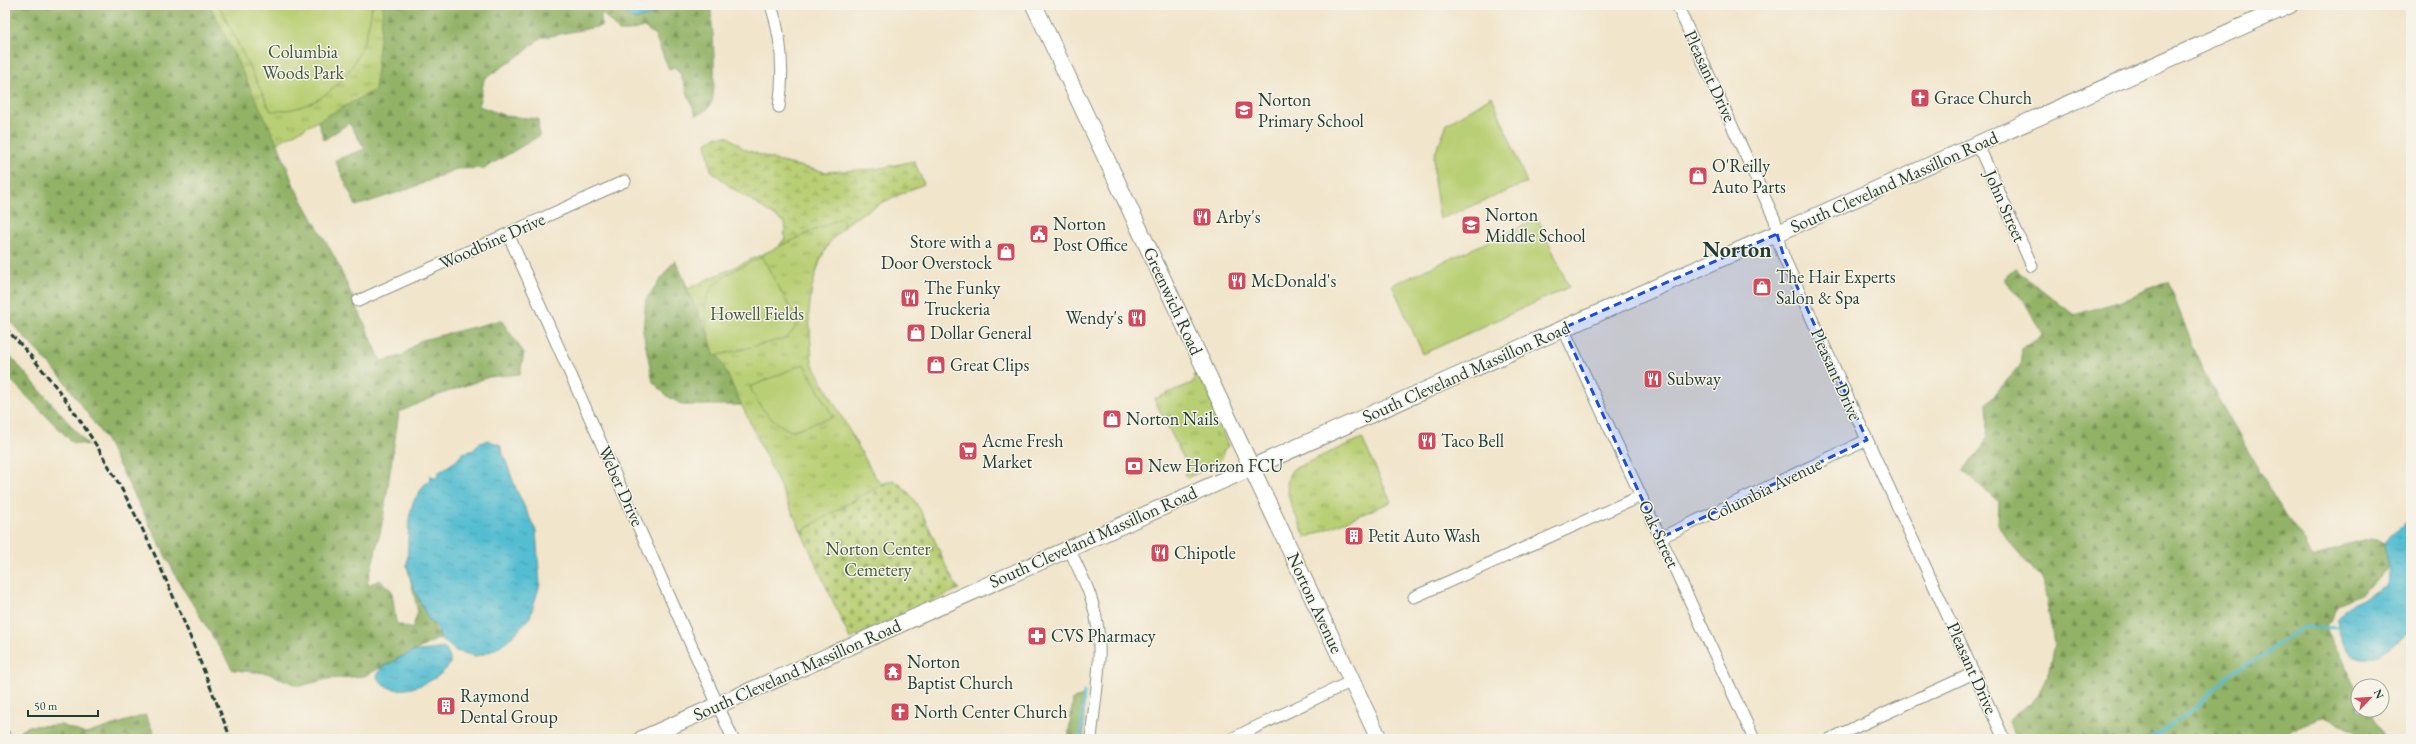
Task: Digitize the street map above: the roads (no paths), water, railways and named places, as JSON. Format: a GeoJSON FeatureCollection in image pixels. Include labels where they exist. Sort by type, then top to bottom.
{"type":"FeatureCollection","features":[{"type":"Feature","properties":{"kind":"main road","name":"Greenwich Road"},"geometry":{"type":"LineString","coordinates":[[1034,5],[1250,467]]}},
{"type":"Feature","properties":{"kind":"main road","name":"South Cleveland Massillon Road"},"geometry":{"type":"LineString","coordinates":[[642,739],[2290,5]]}},
{"type":"Feature","properties":{"kind":"main road","name":"Norton Avenue"},"geometry":{"type":"LineString","coordinates":[[1250,467],[1379,739]]}},
{"type":"Feature","properties":{"kind":"street"},"geometry":{"type":"LineString","coordinates":[[771,5],[776,20],[782,56],[782,86],[779,107]]}},
{"type":"Feature","properties":{"kind":"street","name":"Pleasant Drive"},"geometry":{"type":"LineString","coordinates":[[1677,5],[1775,220],[1777,234],[1785,260],[2004,739]]}},
{"type":"Feature","properties":{"kind":"street","name":"John Street"},"geometry":{"type":"LineString","coordinates":[[1978,145],[2032,266]]}},
{"type":"Feature","properties":{"kind":"street","name":"Woodbine Drive"},"geometry":{"type":"LineString","coordinates":[[358,301],[625,181]]}},
{"type":"Feature","properties":{"kind":"street","name":"Weber Drive"},"geometry":{"type":"LineString","coordinates":[[508,234],[733,739]]}},
{"type":"Feature","properties":{"kind":"street","name":"Oak Street"},"geometry":{"type":"LineString","coordinates":[[1563,328],[1754,739]]}},
{"type":"Feature","properties":{"kind":"street","name":"Columbia Avenue"},"geometry":{"type":"LineString","coordinates":[[1660,538],[1867,440]]}},
{"type":"Feature","properties":{"kind":"street"},"geometry":{"type":"LineString","coordinates":[[1414,598],[1641,496]]}},
{"type":"Feature","properties":{"kind":"street"},"geometry":{"type":"LineString","coordinates":[[1069,548],[1088,589],[1098,627],[1098,661],[1091,739]]}},
{"type":"Feature","properties":{"kind":"street"},"geometry":{"type":"LineString","coordinates":[[1830,739],[1974,673]]}},
{"type":"Feature","properties":{"kind":"street"},"geometry":{"type":"LineString","coordinates":[[1231,739],[1352,681]]}},
{"type":"Feature","properties":{"kind":"water"},"geometry":{"type":"Polygon","coordinates":[[[612,5],[660,5],[651,15],[635,20],[612,5]]]}},
{"type":"Feature","properties":{"kind":"water"},"geometry":{"type":"Polygon","coordinates":[[[487,440],[500,445],[516,489],[536,531],[540,584],[530,617],[513,636],[494,650],[475,656],[456,651],[440,638],[438,629],[427,617],[412,584],[407,565],[409,519],[413,502],[424,485],[429,482],[430,475],[437,478],[439,472],[456,461],[463,453],[474,450],[477,445],[487,440]]]}},
{"type":"Feature","properties":{"kind":"water"},"geometry":{"type":"Polygon","coordinates":[[[2411,518],[2411,629],[2391,647],[2383,652],[2367,658],[2359,657],[2351,653],[2345,646],[2339,633],[2337,620],[2348,607],[2387,584],[2389,568],[2384,544],[2390,535],[2411,518]]]}},
{"type":"Feature","properties":{"kind":"water"},"geometry":{"type":"Polygon","coordinates":[[[445,648],[450,658],[450,664],[435,678],[425,683],[403,689],[392,689],[383,685],[377,677],[381,668],[411,652],[445,648]]]}},
{"type":"Feature","properties":{"kind":"waterway"},"geometry":{"type":"LineString","coordinates":[[2148,739],[2161,733],[2197,706],[2231,672],[2257,660],[2287,637],[2305,627],[2338,628]]}},
{"type":"Feature","properties":{"kind":"waterway"},"geometry":{"type":"LineString","coordinates":[[1081,739],[1084,692]]}},
{"type":"Feature","properties":{"kind":"railway"},"geometry":{"type":"LineString","coordinates":[[5,328],[45,373],[80,421],[111,470],[139,522],[163,574],[187,628],[231,739]]}},
{"type":"Feature","properties":{"kind":"place","name":"Grace Church"},"geometry":{"type":"Point","coordinates":[1920,98]}},
{"type":"Feature","properties":{"kind":"place","name":"Norton Primary School"},"geometry":{"type":"Point","coordinates":[1244,110]}},
{"type":"Feature","properties":{"kind":"place","name":"O'Reilly Auto Parts"},"geometry":{"type":"Point","coordinates":[1698,176]}},
{"type":"Feature","properties":{"kind":"place","name":"Arby's"},"geometry":{"type":"Point","coordinates":[1202,217]}},
{"type":"Feature","properties":{"kind":"place","name":"Norton Middle School"},"geometry":{"type":"Point","coordinates":[1471,225]}},
{"type":"Feature","properties":{"kind":"place","name":"Norton Post Office"},"geometry":{"type":"Point","coordinates":[1039,234]}},
{"type":"Feature","properties":{"kind":"place","name":"Store with a Door Overstock"},"geometry":{"type":"Point","coordinates":[1006,252]}},
{"type":"Feature","properties":{"kind":"place","name":"McDonald's"},"geometry":{"type":"Point","coordinates":[1237,281]}},
{"type":"Feature","properties":{"kind":"place","name":"The Hair Experts Salon & Spa"},"geometry":{"type":"Point","coordinates":[1762,287]}},
{"type":"Feature","properties":{"kind":"place","name":"The Funky Truckeria"},"geometry":{"type":"Point","coordinates":[910,298]}},
{"type":"Feature","properties":{"kind":"place","name":"Wendy's"},"geometry":{"type":"Point","coordinates":[1137,318]}},
{"type":"Feature","properties":{"kind":"place","name":"Dollar General"},"geometry":{"type":"Point","coordinates":[916,333]}},
{"type":"Feature","properties":{"kind":"place","name":"Great Clips"},"geometry":{"type":"Point","coordinates":[936,365]}},
{"type":"Feature","properties":{"kind":"place","name":"Subway"},"geometry":{"type":"Point","coordinates":[1653,379]}},
{"type":"Feature","properties":{"kind":"place","name":"Norton Nails"},"geometry":{"type":"Point","coordinates":[1112,419]}},
{"type":"Feature","properties":{"kind":"place","name":"Taco Bell"},"geometry":{"type":"Point","coordinates":[1427,441]}},
{"type":"Feature","properties":{"kind":"place","name":"Acme Fresh Market"},"geometry":{"type":"Point","coordinates":[968,451]}},
{"type":"Feature","properties":{"kind":"place","name":"New Horizon FCU"},"geometry":{"type":"Point","coordinates":[1134,466]}},
{"type":"Feature","properties":{"kind":"place","name":"Petit Auto Wash"},"geometry":{"type":"Point","coordinates":[1354,536]}},
{"type":"Feature","properties":{"kind":"place","name":"Chipotle"},"geometry":{"type":"Point","coordinates":[1160,553]}},
{"type":"Feature","properties":{"kind":"place","name":"CVS Pharmacy"},"geometry":{"type":"Point","coordinates":[1037,636]}},
{"type":"Feature","properties":{"kind":"place","name":"Norton Baptist Church"},"geometry":{"type":"Point","coordinates":[893,672]}},
{"type":"Feature","properties":{"kind":"place","name":"Raymond Dental Group"},"geometry":{"type":"Point","coordinates":[446,706]}},
{"type":"Feature","properties":{"kind":"place","name":"North Center Church"},"geometry":{"type":"Point","coordinates":[900,712]}},
{"type":"Feature","properties":{"kind":"district","name":"Norton"},"geometry":{"type":"Point","coordinates":[1737,249]}},
{"type":"Feature","properties":{"kind":"park label","name":"Columbia Woods Park"},"geometry":{"type":"Point","coordinates":[303,62]}},
{"type":"Feature","properties":{"kind":"park label","name":"Howell Fields"},"geometry":{"type":"Point","coordinates":[757,314]}},
{"type":"Feature","properties":{"kind":"park label","name":"Norton Center Cemetery"},"geometry":{"type":"Point","coordinates":[878,559]}}]}
